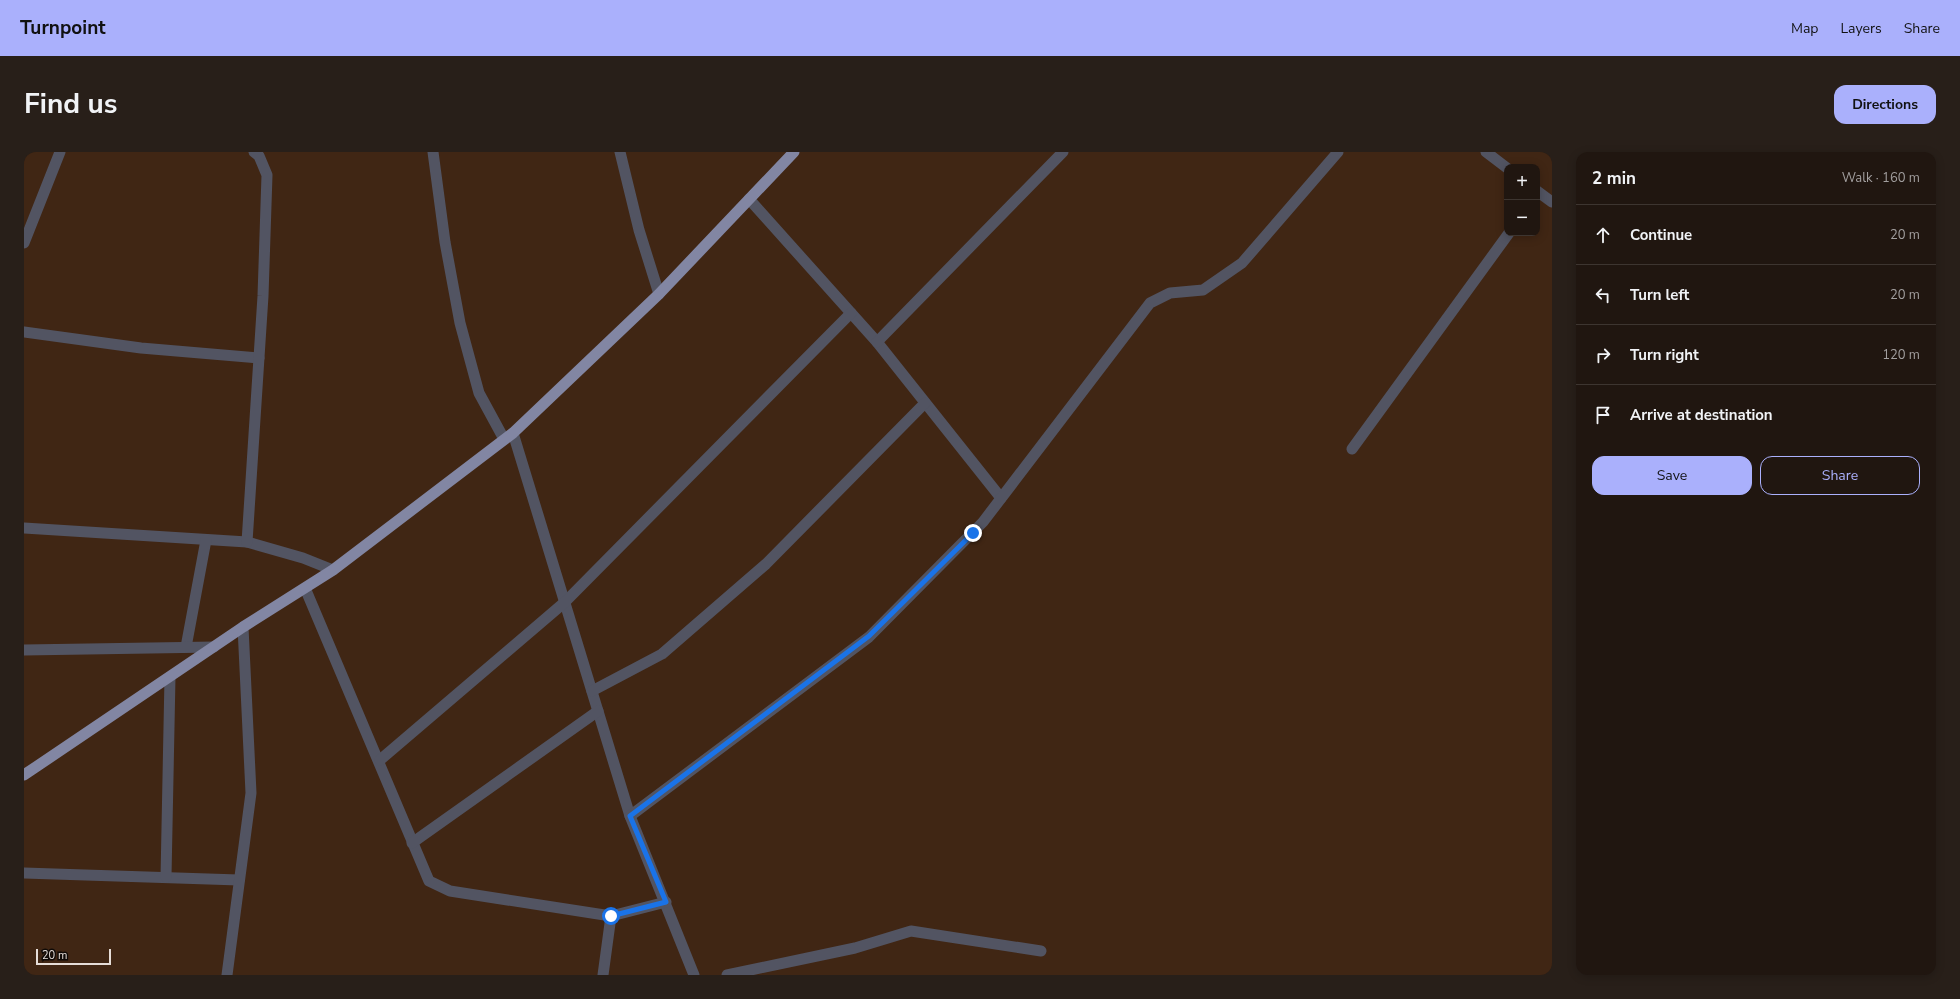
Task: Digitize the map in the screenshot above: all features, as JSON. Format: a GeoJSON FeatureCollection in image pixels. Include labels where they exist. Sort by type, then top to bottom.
{"type":"FeatureCollection","features":[{"type":"Feature","properties":{"kind":"main road"},"geometry":{"type":"LineString","coordinates":[[24,775],[243,627],[333,570],[508,436],[659,294],[794,152]]}},
{"type":"Feature","properties":{"kind":"street"},"geometry":{"type":"LineString","coordinates":[[24,243],[60,152]]}},
{"type":"Feature","properties":{"kind":"street"},"geometry":{"type":"LineString","coordinates":[[247,542],[259,358],[267,174],[259,156],[254,152]]}},
{"type":"Feature","properties":{"kind":"street"},"geometry":{"type":"LineString","coordinates":[[433,152],[445,242],[460,322],[479,393],[508,436],[565,602],[630,816],[666,902],[694,975]]}},
{"type":"Feature","properties":{"kind":"street"},"geometry":{"type":"LineString","coordinates":[[620,152],[639,230],[659,294]]}},
{"type":"Feature","properties":{"kind":"street"},"geometry":{"type":"LineString","coordinates":[[877,342],[1063,152]]}},
{"type":"Feature","properties":{"kind":"street"},"geometry":{"type":"LineString","coordinates":[[630,816],[869,636],[983,522],[1150,303],[1170,293],[1203,290],[1242,263],[1338,152]]}},
{"type":"Feature","properties":{"kind":"street"},"geometry":{"type":"LineString","coordinates":[[1486,152],[1504,166]]}},
{"type":"Feature","properties":{"kind":"street"},"geometry":{"type":"LineString","coordinates":[[1540,193],[1552,202]]}},
{"type":"Feature","properties":{"kind":"street"},"geometry":{"type":"LineString","coordinates":[[750,200],[877,342],[1001,498]]}},
{"type":"Feature","properties":{"kind":"street"},"geometry":{"type":"LineString","coordinates":[[1352,449],[1507,236]]}},
{"type":"Feature","properties":{"kind":"street"},"geometry":{"type":"LineString","coordinates":[[380,760],[565,602],[851,313]]}},
{"type":"Feature","properties":{"kind":"street"},"geometry":{"type":"LineString","coordinates":[[24,332],[141,348],[259,358]]}},
{"type":"Feature","properties":{"kind":"street"},"geometry":{"type":"LineString","coordinates":[[592,691],[662,654],[668,649],[766,564],[925,403]]}},
{"type":"Feature","properties":{"kind":"street"},"geometry":{"type":"LineString","coordinates":[[24,528],[247,542],[302,558],[333,570]]}},
{"type":"Feature","properties":{"kind":"street"},"geometry":{"type":"LineString","coordinates":[[186,647],[206,540]]}},
{"type":"Feature","properties":{"kind":"street"},"geometry":{"type":"LineString","coordinates":[[305,588],[380,760],[412,843],[429,881],[450,891],[611,916],[666,902]]}},
{"type":"Feature","properties":{"kind":"street"},"geometry":{"type":"LineString","coordinates":[[228,975],[250,793],[243,627]]}},
{"type":"Feature","properties":{"kind":"street"},"geometry":{"type":"LineString","coordinates":[[24,650],[214,647]]}},
{"type":"Feature","properties":{"kind":"street"},"geometry":{"type":"LineString","coordinates":[[166,878],[170,677]]}},
{"type":"Feature","properties":{"kind":"street"},"geometry":{"type":"LineString","coordinates":[[412,843],[598,711]]}},
{"type":"Feature","properties":{"kind":"street"},"geometry":{"type":"LineString","coordinates":[[24,873],[239,880]]}},
{"type":"Feature","properties":{"kind":"street"},"geometry":{"type":"LineString","coordinates":[[603,975],[611,916]]}},
{"type":"Feature","properties":{"kind":"street"},"geometry":{"type":"LineString","coordinates":[[727,975],[856,948],[911,931],[1041,952]]}},
{"type":"Feature","properties":{"kind":"shaded area"},"geometry":{"type":"Polygon","coordinates":[[[24,152],[1552,152],[1552,975],[24,975],[24,152]]]}},
{"type":"Feature","properties":{"kind":"route"},"geometry":{"type":"LineString","coordinates":[[611,916],[666,902],[630,816],[869,636],[973,533]]}}]}
